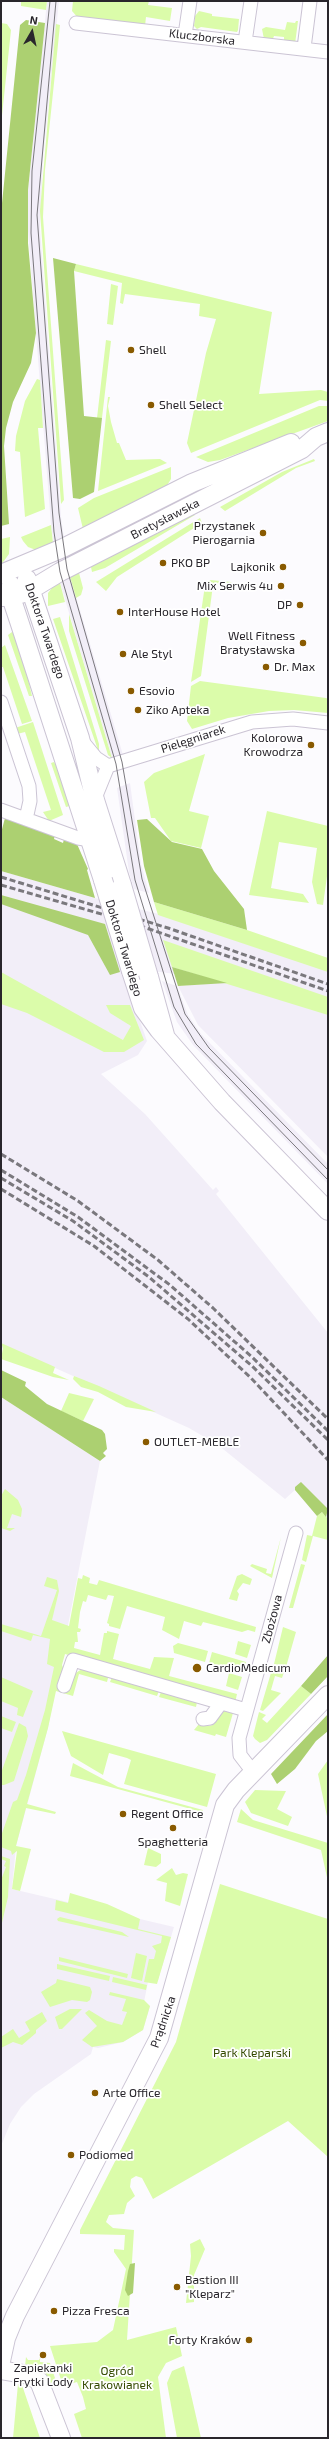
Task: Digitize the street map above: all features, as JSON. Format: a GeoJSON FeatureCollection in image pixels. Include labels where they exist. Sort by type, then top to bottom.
{"type":"FeatureCollection","features":[{"type":"Feature","properties":{"kind":"street"},"geometry":{"type":"LineString","coordinates":[[185,35],[190,1]]}},
{"type":"Feature","properties":{"kind":"street"},"geometry":{"type":"LineString","coordinates":[[245,42],[251,1]]}},
{"type":"Feature","properties":{"kind":"street"},"geometry":{"type":"LineString","coordinates":[[304,48],[310,1]]}},
{"type":"Feature","properties":{"kind":"street","name":"Kluczborska"},"geometry":{"type":"LineString","coordinates":[[76,23],[304,48],[328,52]]}},
{"type":"Feature","properties":{"kind":"street","name":"Bratysławska"},"geometry":{"type":"LineString","coordinates":[[1,574],[19,569],[192,483],[298,440],[322,435]]}},
{"type":"Feature","properties":{"kind":"street","name":"Bratysławska"},"geometry":{"type":"LineString","coordinates":[[6,597],[31,589],[302,449],[322,435]]}},
{"type":"Feature","properties":{"kind":"street","name":"Doktora Twardego"},"geometry":{"type":"LineString","coordinates":[[166,1037],[163,1021],[95,800],[80,738],[31,589],[19,569],[12,578],[6,597],[91,840],[143,1008],[166,1037],[222,1102],[328,1211]]}},
{"type":"Feature","properties":{"kind":"street"},"geometry":{"type":"LineString","coordinates":[[1,702],[29,786],[30,802],[26,819]]}},
{"type":"Feature","properties":{"kind":"street","name":"Pielęgniarek"},"geometry":{"type":"LineString","coordinates":[[108,766],[224,729],[252,722],[293,719],[328,723]]}},
{"type":"Feature","properties":{"kind":"street"},"geometry":{"type":"LineString","coordinates":[[80,738],[96,758],[108,766],[101,779],[95,800]]}},
{"type":"Feature","properties":{"kind":"street"},"geometry":{"type":"LineString","coordinates":[[1,810],[78,838],[91,840]]}},
{"type":"Feature","properties":{"kind":"street","name":"Zbożowa"},"geometry":{"type":"LineString","coordinates":[[253,1772],[243,1760],[238,1747],[246,1710],[296,1533]]}},
{"type":"Feature","properties":{"kind":"street"},"geometry":{"type":"LineString","coordinates":[[64,1686],[73,1660],[246,1710]]}},
{"type":"Feature","properties":{"kind":"street","name":"Prądnicka"},"geometry":{"type":"LineString","coordinates":[[1,2361],[8,2313],[159,2038],[222,1814],[232,1794],[328,1694]]}},
{"type":"Feature","properties":{"kind":"street"},"geometry":{"type":"LineString","coordinates":[[203,1719],[213,1716],[221,1703]]}},
{"type":"Feature","properties":{"kind":"street"},"geometry":{"type":"LineString","coordinates":[[1,2370],[29,2374],[39,2381],[61,2438]]}},
{"type":"Feature","properties":{"kind":"shaded area"},"geometry":{"type":"Polygon","coordinates":[[[47,1],[59,1],[43,159],[40,229],[61,517],[69,573],[123,755],[112,758],[59,579],[51,525],[28,231],[28,190],[47,1]]]}},
{"type":"Feature","properties":{"kind":"shaded area"},"geometry":{"type":"Polygon","coordinates":[[[130,783],[141,864],[149,893],[134,889],[129,872],[117,788],[130,783]]]}},
{"type":"Feature","properties":{"kind":"shaded area"},"geometry":{"type":"Polygon","coordinates":[[[1,871],[95,898],[230,932],[328,963],[328,1157],[198,1025],[178,986],[219,983],[199,977],[121,967],[147,1041],[138,1055],[101,1074],[145,1114],[213,1190],[216,1187],[219,1191],[216,1194],[328,1333],[328,1519],[322,1512],[317,1516],[295,1490],[285,1499],[218,1445],[189,1428],[24,1354],[1,1348],[1,871]]]}},
{"type":"Feature","properties":{"kind":"shaded area"},"geometry":{"type":"Polygon","coordinates":[[[162,981],[177,986],[188,1015],[201,1034],[328,1164],[328,1184],[193,1045],[177,1022],[162,981]]]}},
{"type":"Feature","properties":{"kind":"shaded area"},"geometry":{"type":"Polygon","coordinates":[[[1,1397],[100,1461],[48,1728],[16,1846],[12,1889],[174,1927],[158,1980],[148,1982],[144,2002],[150,2006],[143,2030],[123,2042],[98,2048],[93,2047],[91,2054],[34,2094],[21,2107],[10,2124],[1,2146],[1,1397]]]}},
{"type":"Feature","properties":{"kind":"green space"},"geometry":{"type":"Polygon","coordinates":[[[21,1],[47,1],[46,10],[21,6],[21,1]]]}},
{"type":"Feature","properties":{"kind":"green space"},"geometry":{"type":"Polygon","coordinates":[[[73,1],[149,1],[148,5],[172,8],[170,21],[146,17],[145,26],[79,19],[72,11],[73,1]]]}},
{"type":"Feature","properties":{"kind":"green space"},"geometry":{"type":"Polygon","coordinates":[[[199,11],[212,14],[212,16],[239,19],[237,32],[201,27],[197,29],[194,26],[195,16],[199,11]]]}},
{"type":"Feature","properties":{"kind":"green space"},"geometry":{"type":"Polygon","coordinates":[[[26,20],[45,23],[28,190],[28,243],[36,333],[31,363],[13,402],[6,428],[4,446],[9,524],[1,526],[1,213],[20,25],[26,20]]]}},
{"type":"Feature","properties":{"kind":"green space"},"geometry":{"type":"Polygon","coordinates":[[[298,21],[295,44],[284,43],[284,37],[274,36],[272,41],[264,39],[262,29],[266,27],[285,30],[287,22],[295,23],[298,21]]]}},
{"type":"Feature","properties":{"kind":"green space"},"geometry":{"type":"Polygon","coordinates":[[[1,23],[7,24],[11,30],[1,125],[1,23]]]}},
{"type":"Feature","properties":{"kind":"green space"},"geometry":{"type":"Polygon","coordinates":[[[56,24],[60,25],[45,170],[43,217],[64,500],[61,504],[40,211],[56,24]]]}},
{"type":"Feature","properties":{"kind":"green space"},"geometry":{"type":"Polygon","coordinates":[[[53,258],[76,264],[74,271],[84,416],[102,418],[94,492],[80,499],[73,498],[53,258]]]}},
{"type":"Feature","properties":{"kind":"green space"},"geometry":{"type":"Polygon","coordinates":[[[76,264],[272,312],[259,394],[321,390],[328,392],[328,401],[320,400],[191,453],[187,443],[206,353],[216,319],[199,316],[200,304],[125,294],[123,304],[120,303],[122,283],[74,271],[76,264]]]}},
{"type":"Feature","properties":{"kind":"green space"},"geometry":{"type":"Polygon","coordinates":[[[111,284],[118,286],[113,325],[107,324],[111,284]]]}},
{"type":"Feature","properties":{"kind":"green space"},"geometry":{"type":"Polygon","coordinates":[[[106,340],[111,341],[102,418],[97,418],[106,340]]]}},
{"type":"Feature","properties":{"kind":"green space"},"geometry":{"type":"Polygon","coordinates":[[[37,379],[40,380],[43,428],[38,428],[45,509],[25,517],[20,452],[15,451],[16,436],[25,401],[37,379]]]}},
{"type":"Feature","properties":{"kind":"green space"},"geometry":{"type":"Polygon","coordinates":[[[108,397],[110,397],[108,406],[117,443],[119,443],[126,460],[160,459],[167,463],[98,491],[108,397]]]}},
{"type":"Feature","properties":{"kind":"green space"},"geometry":{"type":"Polygon","coordinates":[[[319,406],[328,406],[328,421],[220,460],[208,462],[196,457],[319,406]]]}},
{"type":"Feature","properties":{"kind":"green space"},"geometry":{"type":"Polygon","coordinates":[[[314,459],[315,461],[296,468],[225,511],[220,507],[282,472],[314,459]]]}},
{"type":"Feature","properties":{"kind":"green space"},"geometry":{"type":"Polygon","coordinates":[[[171,467],[171,479],[166,487],[83,529],[78,508],[94,498],[171,467]]]}},
{"type":"Feature","properties":{"kind":"green space"},"geometry":{"type":"Polygon","coordinates":[[[191,515],[195,515],[105,568],[92,572],[90,562],[146,538],[191,515]]]}},
{"type":"Feature","properties":{"kind":"green space"},"geometry":{"type":"Polygon","coordinates":[[[200,518],[202,523],[117,577],[106,591],[96,582],[200,518]]]}},
{"type":"Feature","properties":{"kind":"green space"},"geometry":{"type":"Polygon","coordinates":[[[51,525],[53,543],[36,550],[28,547],[21,537],[51,525]]]}},
{"type":"Feature","properties":{"kind":"green space"},"geometry":{"type":"Polygon","coordinates":[[[10,537],[9,554],[1,565],[1,539],[10,537]]]}},
{"type":"Feature","properties":{"kind":"green space"},"geometry":{"type":"Polygon","coordinates":[[[78,569],[83,588],[81,595],[76,598],[69,573],[78,569]]]}},
{"type":"Feature","properties":{"kind":"green space"},"geometry":{"type":"Polygon","coordinates":[[[59,579],[65,602],[48,606],[48,593],[59,579]]]}},
{"type":"Feature","properties":{"kind":"green space"},"geometry":{"type":"Polygon","coordinates":[[[210,580],[231,582],[233,586],[215,583],[213,585],[201,676],[191,682],[205,585],[210,580]]]}},
{"type":"Feature","properties":{"kind":"green space"},"geometry":{"type":"Polygon","coordinates":[[[69,614],[112,758],[108,755],[69,631],[69,614]]]}},
{"type":"Feature","properties":{"kind":"green space"},"geometry":{"type":"Polygon","coordinates":[[[60,617],[99,744],[99,753],[53,619],[60,617]]]}},
{"type":"Feature","properties":{"kind":"green space"},"geometry":{"type":"Polygon","coordinates":[[[16,629],[32,696],[29,696],[8,635],[16,629]]]}},
{"type":"Feature","properties":{"kind":"green space"},"geometry":{"type":"Polygon","coordinates":[[[5,645],[32,721],[22,724],[3,667],[1,667],[1,648],[5,645]]]}},
{"type":"Feature","properties":{"kind":"green space"},"geometry":{"type":"Polygon","coordinates":[[[200,681],[326,698],[328,699],[328,713],[294,710],[269,711],[228,718],[192,729],[187,721],[191,686],[200,681]]]}},
{"type":"Feature","properties":{"kind":"green space"},"geometry":{"type":"Polygon","coordinates":[[[33,722],[63,815],[49,821],[43,812],[51,810],[25,732],[17,734],[15,728],[33,722]]]}},
{"type":"Feature","properties":{"kind":"green space"},"geometry":{"type":"Polygon","coordinates":[[[205,754],[189,811],[209,816],[201,848],[171,841],[155,818],[151,818],[144,782],[154,773],[205,754]]]}},
{"type":"Feature","properties":{"kind":"green space"},"geometry":{"type":"Polygon","coordinates":[[[54,762],[63,778],[73,805],[66,807],[51,763],[54,762]]]}},
{"type":"Feature","properties":{"kind":"green space"},"geometry":{"type":"Polygon","coordinates":[[[267,811],[328,826],[328,869],[323,905],[317,904],[312,882],[317,848],[279,842],[271,888],[303,894],[309,903],[249,895],[267,811]]]}},
{"type":"Feature","properties":{"kind":"green space"},"geometry":{"type":"Polygon","coordinates":[[[5,818],[55,835],[54,839],[63,843],[64,839],[77,844],[88,869],[87,870],[95,898],[1,871],[1,833],[5,818]]]}},
{"type":"Feature","properties":{"kind":"green space"},"geometry":{"type":"Polygon","coordinates":[[[147,819],[172,842],[202,849],[214,871],[244,909],[247,930],[154,902],[144,866],[137,820],[147,819]]]}},
{"type":"Feature","properties":{"kind":"green space"},"geometry":{"type":"Polygon","coordinates":[[[1,895],[105,924],[120,972],[110,975],[88,935],[1,904],[1,895]]]}},
{"type":"Feature","properties":{"kind":"green space"},"geometry":{"type":"Polygon","coordinates":[[[154,902],[247,930],[328,958],[328,972],[158,915],[154,902]]]}},
{"type":"Feature","properties":{"kind":"green space"},"geometry":{"type":"Polygon","coordinates":[[[163,940],[328,997],[328,1015],[172,967],[163,940]]]}},
{"type":"Feature","properties":{"kind":"green space"},"geometry":{"type":"Polygon","coordinates":[[[172,967],[227,983],[178,986],[172,967]]]}},
{"type":"Feature","properties":{"kind":"green space"},"geometry":{"type":"Polygon","coordinates":[[[1,972],[123,1040],[131,1026],[110,1013],[106,1005],[130,1005],[144,1040],[124,1052],[104,1052],[27,1013],[1,1004],[1,972]]]}},
{"type":"Feature","properties":{"kind":"green space"},"geometry":{"type":"Polygon","coordinates":[[[1,1343],[55,1367],[53,1373],[69,1380],[53,1377],[1,1359],[3,1348],[1,1343]]]}},
{"type":"Feature","properties":{"kind":"green space"},"geometry":{"type":"Polygon","coordinates":[[[1,1370],[26,1382],[25,1386],[47,1404],[102,1430],[105,1434],[107,1449],[103,1453],[106,1456],[100,1461],[1,1397],[1,1370]]]}},
{"type":"Feature","properties":{"kind":"green space"},"geometry":{"type":"Polygon","coordinates":[[[74,1376],[156,1412],[126,1407],[98,1392],[81,1387],[73,1379],[74,1376]]]}},
{"type":"Feature","properties":{"kind":"green space"},"geometry":{"type":"Polygon","coordinates":[[[69,1393],[94,1399],[83,1421],[61,1411],[69,1393]]]}},
{"type":"Feature","properties":{"kind":"green space"},"geometry":{"type":"Polygon","coordinates":[[[301,1482],[328,1509],[326,1517],[322,1512],[317,1516],[295,1490],[295,1487],[301,1482]]]}},
{"type":"Feature","properties":{"kind":"green space"},"geometry":{"type":"Polygon","coordinates":[[[5,1489],[18,1500],[22,1509],[21,1517],[12,1514],[7,1528],[15,1528],[10,1531],[1,1528],[1,1496],[5,1489]]]}},
{"type":"Feature","properties":{"kind":"green space"},"geometry":{"type":"Polygon","coordinates":[[[322,1512],[328,1519],[328,1540],[313,1536],[306,1562],[302,1560],[307,1535],[312,1536],[317,1516],[322,1512]]]}},
{"type":"Feature","properties":{"kind":"green space"},"geometry":{"type":"Polygon","coordinates":[[[281,1537],[272,1578],[250,1566],[252,1564],[267,1569],[266,1573],[271,1574],[281,1537]]]}},
{"type":"Feature","properties":{"kind":"green space"},"geometry":{"type":"Polygon","coordinates":[[[301,1564],[305,1565],[293,1608],[289,1608],[301,1564]]]}},
{"type":"Feature","properties":{"kind":"green space"},"geometry":{"type":"Polygon","coordinates":[[[242,1574],[252,1579],[250,1585],[243,1583],[237,1591],[239,1594],[237,1601],[229,1599],[237,1576],[242,1574]]]}},
{"type":"Feature","properties":{"kind":"green space"},"geometry":{"type":"Polygon","coordinates":[[[83,1575],[90,1578],[89,1583],[97,1585],[99,1580],[256,1627],[255,1632],[248,1630],[242,1632],[203,1622],[201,1626],[184,1621],[179,1639],[162,1630],[165,1617],[127,1606],[120,1629],[109,1626],[107,1623],[114,1596],[108,1595],[106,1600],[88,1595],[86,1602],[83,1601],[80,1612],[78,1628],[81,1629],[80,1632],[77,1632],[78,1642],[75,1642],[74,1648],[100,1655],[104,1633],[107,1633],[107,1631],[119,1634],[113,1659],[150,1669],[154,1657],[174,1658],[169,1676],[237,1694],[235,1703],[65,1654],[62,1665],[64,1670],[74,1674],[82,1669],[109,1674],[107,1682],[79,1674],[73,1696],[56,1691],[48,1728],[27,1804],[56,1812],[55,1814],[26,1808],[16,1846],[31,1849],[20,1891],[12,1889],[17,1851],[12,1855],[11,1851],[1,1847],[1,1836],[13,1802],[17,1800],[26,1775],[45,1710],[54,1667],[47,1664],[50,1639],[33,1635],[31,1641],[1,1631],[1,1624],[41,1636],[57,1590],[44,1586],[47,1577],[57,1580],[59,1591],[52,1620],[69,1626],[78,1578],[82,1579],[83,1575]]]}},
{"type":"Feature","properties":{"kind":"green space"},"geometry":{"type":"Polygon","coordinates":[[[283,1627],[296,1632],[286,1667],[274,1664],[283,1627]]]}},
{"type":"Feature","properties":{"kind":"green space"},"geometry":{"type":"Polygon","coordinates":[[[238,1641],[251,1645],[247,1658],[235,1654],[238,1641]]]}},
{"type":"Feature","properties":{"kind":"green space"},"geometry":{"type":"Polygon","coordinates":[[[178,1643],[208,1651],[205,1662],[174,1653],[173,1646],[178,1643]]]}},
{"type":"Feature","properties":{"kind":"green space"},"geometry":{"type":"Polygon","coordinates":[[[212,1652],[246,1662],[243,1673],[209,1663],[212,1652]]]}},
{"type":"Feature","properties":{"kind":"green space"},"geometry":{"type":"Polygon","coordinates":[[[328,1655],[328,1676],[311,1694],[301,1686],[328,1655]]]}},
{"type":"Feature","properties":{"kind":"green space"},"geometry":{"type":"Polygon","coordinates":[[[273,1666],[285,1669],[282,1678],[275,1676],[271,1690],[281,1693],[263,1711],[260,1710],[273,1666]]]}},
{"type":"Feature","properties":{"kind":"green space"},"geometry":{"type":"Polygon","coordinates":[[[229,1673],[242,1677],[238,1690],[226,1686],[229,1673]]]}},
{"type":"Feature","properties":{"kind":"green space"},"geometry":{"type":"Polygon","coordinates":[[[1,1677],[33,1691],[23,1717],[17,1715],[18,1708],[1,1701],[1,1677]]]}},
{"type":"Feature","properties":{"kind":"green space"},"geometry":{"type":"Polygon","coordinates":[[[112,1677],[159,1691],[157,1696],[110,1682],[112,1677]]]}},
{"type":"Feature","properties":{"kind":"green space"},"geometry":{"type":"Polygon","coordinates":[[[301,1686],[311,1694],[267,1740],[260,1743],[253,1736],[259,1712],[266,1715],[262,1719],[267,1723],[301,1686]]]}},
{"type":"Feature","properties":{"kind":"green space"},"geometry":{"type":"Polygon","coordinates":[[[161,1692],[197,1702],[196,1707],[159,1697],[161,1692]]]}},
{"type":"Feature","properties":{"kind":"green space"},"geometry":{"type":"Polygon","coordinates":[[[224,1711],[233,1713],[226,1737],[216,1734],[215,1736],[194,1730],[199,1724],[207,1726],[213,1725],[224,1711]]]}},
{"type":"Feature","properties":{"kind":"green space"},"geometry":{"type":"Polygon","coordinates":[[[328,1714],[328,1731],[316,1741],[295,1769],[277,1784],[271,1774],[328,1714]]]}},
{"type":"Feature","properties":{"kind":"green space"},"geometry":{"type":"Polygon","coordinates":[[[1,1716],[16,1722],[12,1732],[1,1728],[1,1716]]]}},
{"type":"Feature","properties":{"kind":"green space"},"geometry":{"type":"Polygon","coordinates":[[[19,1723],[26,1727],[28,1736],[14,1781],[1,1785],[1,1773],[19,1723]]]}},
{"type":"Feature","properties":{"kind":"green space"},"geometry":{"type":"Polygon","coordinates":[[[62,1731],[216,1774],[207,1807],[124,1784],[131,1760],[127,1758],[109,1753],[103,1775],[71,1756],[62,1731]]]}},
{"type":"Feature","properties":{"kind":"green space"},"geometry":{"type":"Polygon","coordinates":[[[328,1760],[328,1821],[318,1774],[328,1760]]]}},
{"type":"Feature","properties":{"kind":"green space"},"geometry":{"type":"Polygon","coordinates":[[[73,1763],[118,1787],[203,1810],[202,1812],[70,1776],[73,1763]]]}},
{"type":"Feature","properties":{"kind":"green space"},"geometry":{"type":"Polygon","coordinates":[[[255,1790],[286,1791],[277,1809],[292,1817],[288,1826],[251,1813],[245,1802],[255,1790]]]}},
{"type":"Feature","properties":{"kind":"green space"},"geometry":{"type":"Polygon","coordinates":[[[241,1809],[253,1820],[328,1843],[328,1882],[321,1850],[237,1822],[241,1809]]]}},
{"type":"Feature","properties":{"kind":"green space"},"geometry":{"type":"Polygon","coordinates":[[[148,1848],[161,1854],[161,1863],[156,1867],[144,1865],[148,1848]]]}},
{"type":"Feature","properties":{"kind":"green space"},"geometry":{"type":"Polygon","coordinates":[[[1,1856],[10,1859],[8,1897],[1,1927],[1,1880],[6,1867],[4,1866],[6,1861],[1,1859],[1,1856]]]}},
{"type":"Feature","properties":{"kind":"green space"},"geometry":{"type":"Polygon","coordinates":[[[172,1868],[176,1875],[183,1873],[188,1874],[180,1906],[165,1901],[167,1883],[156,1880],[172,1868]]]}},
{"type":"Feature","properties":{"kind":"green space","name":"Park Kleparski"},"geometry":{"type":"Polygon","coordinates":[[[220,1884],[328,1919],[328,2157],[288,2121],[153,2199],[142,2178],[136,2176],[131,2179],[130,2187],[135,2196],[127,2203],[124,2214],[109,2215],[106,2222],[113,2228],[134,2230],[127,2340],[176,2327],[182,2356],[166,2363],[158,2377],[166,2438],[82,2438],[74,2414],[86,2409],[83,2397],[77,2382],[63,2386],[50,2346],[97,2342],[113,2330],[126,2269],[114,2252],[114,2249],[124,2250],[125,2235],[80,2234],[80,2230],[176,2042],[220,1884]]]}},
{"type":"Feature","properties":{"kind":"green space"},"geometry":{"type":"Polygon","coordinates":[[[70,1893],[107,1904],[140,1919],[138,1929],[171,1937],[157,1984],[144,1982],[149,1959],[154,1959],[156,1951],[152,1946],[161,1943],[162,1936],[55,1910],[56,1900],[68,1903],[70,1893]]]}},
{"type":"Feature","properties":{"kind":"green space"},"geometry":{"type":"Polygon","coordinates":[[[60,1917],[122,1932],[129,1937],[58,1921],[57,1919],[60,1917]]]}},
{"type":"Feature","properties":{"kind":"green space"},"geometry":{"type":"Polygon","coordinates":[[[136,1953],[147,1956],[142,1981],[131,1978],[136,1953]]]}},
{"type":"Feature","properties":{"kind":"green space"},"geometry":{"type":"Polygon","coordinates":[[[59,1957],[128,1974],[127,1978],[59,1961],[59,1957]]]}},
{"type":"Feature","properties":{"kind":"green space"},"geometry":{"type":"Polygon","coordinates":[[[57,1964],[110,1976],[109,1981],[57,1969],[57,1964]]]}},
{"type":"Feature","properties":{"kind":"green space"},"geometry":{"type":"Polygon","coordinates":[[[113,1977],[147,1985],[146,1990],[112,1982],[113,1977]]]}},
{"type":"Feature","properties":{"kind":"green space"},"geometry":{"type":"Polygon","coordinates":[[[57,1979],[90,1987],[92,1992],[90,2000],[87,2002],[72,2000],[50,2007],[41,1992],[56,1983],[57,1979]]]}},
{"type":"Feature","properties":{"kind":"green space"},"geometry":{"type":"Polygon","coordinates":[[[110,1992],[144,2000],[150,2006],[143,2030],[123,2042],[92,2047],[82,2040],[97,2026],[85,2013],[89,2010],[107,2021],[122,2025],[127,2012],[122,2011],[126,1999],[109,1995],[110,1992]]]}},
{"type":"Feature","properties":{"kind":"green space"},"geometry":{"type":"Polygon","coordinates":[[[70,2009],[82,2009],[62,2029],[59,2029],[55,2017],[70,2009]]]}},
{"type":"Feature","properties":{"kind":"green space"},"geometry":{"type":"Polygon","coordinates":[[[42,2012],[47,2021],[36,2030],[36,2033],[22,2045],[13,2042],[1,2048],[1,2037],[13,2029],[19,2038],[30,2031],[25,2022],[42,2012]]]}},
{"type":"Feature","properties":{"kind":"green space"},"geometry":{"type":"Polygon","coordinates":[[[200,2239],[205,2249],[194,2275],[194,2302],[186,2303],[191,2256],[190,2244],[200,2239]]]}},
{"type":"Feature","properties":{"kind":"green space"},"geometry":{"type":"Polygon","coordinates":[[[135,2263],[133,2293],[128,2296],[125,2290],[128,2271],[130,2264],[135,2263]]]}},
{"type":"Feature","properties":{"kind":"green space"},"geometry":{"type":"Polygon","coordinates":[[[26,2357],[28,2360],[39,2360],[40,2358],[40,2362],[50,2363],[56,2381],[50,2383],[25,2366],[26,2357]]]}},
{"type":"Feature","properties":{"kind":"green space"},"geometry":{"type":"Polygon","coordinates":[[[184,2366],[201,2438],[177,2438],[167,2383],[172,2371],[184,2366]]]}},
{"type":"Feature","properties":{"kind":"green space"},"geometry":{"type":"Polygon","coordinates":[[[18,2384],[22,2385],[40,2438],[13,2438],[18,2384]]]}},
{"type":"Feature","properties":{"kind":"tram line"},"geometry":{"type":"LineString","coordinates":[[50,1],[32,171],[31,233],[54,532],[60,572],[116,764],[135,880],[174,1007],[196,1044],[328,1180]]}},
{"type":"Feature","properties":{"kind":"tram line"},"geometry":{"type":"LineString","coordinates":[[56,1],[37,215],[59,513],[67,569],[122,762],[142,879],[185,1014],[209,1048],[328,1170]]}},
{"type":"Feature","properties":{"kind":"railway"},"geometry":{"type":"LineString","coordinates":[[1,877],[168,928],[328,984]]}},
{"type":"Feature","properties":{"kind":"railway"},"geometry":{"type":"LineString","coordinates":[[1,885],[129,922],[328,991]]}},
{"type":"Feature","properties":{"kind":"railway"},"geometry":{"type":"LineString","coordinates":[[1,1154],[78,1201],[158,1260],[213,1308],[328,1419]]}},
{"type":"Feature","properties":{"kind":"railway"},"geometry":{"type":"LineString","coordinates":[[1,1170],[78,1217],[170,1285],[252,1357],[328,1431]]}},
{"type":"Feature","properties":{"kind":"railway"},"geometry":{"type":"LineString","coordinates":[[1,1178],[73,1221],[149,1277],[252,1366],[328,1440]]}},
{"type":"Feature","properties":{"kind":"railway"},"geometry":{"type":"LineString","coordinates":[[1,1189],[94,1246],[188,1319],[251,1378],[328,1460]]}},
{"type":"Feature","properties":{"kind":"place","name":"Shell"},"geometry":{"type":"Point","coordinates":[131,350]}},
{"type":"Feature","properties":{"kind":"place","name":"Shell Select"},"geometry":{"type":"Point","coordinates":[151,405]}},
{"type":"Feature","properties":{"kind":"place","name":"Przystanek Pierogarnia"},"geometry":{"type":"Point","coordinates":[263,533]}},
{"type":"Feature","properties":{"kind":"place","name":"PKO BP"},"geometry":{"type":"Point","coordinates":[163,563]}},
{"type":"Feature","properties":{"kind":"place","name":"Lajkonik"},"geometry":{"type":"Point","coordinates":[283,567]}},
{"type":"Feature","properties":{"kind":"place","name":"Mix Serwis 4u"},"geometry":{"type":"Point","coordinates":[281,586]}},
{"type":"Feature","properties":{"kind":"place","name":"DP"},"geometry":{"type":"Point","coordinates":[300,605]}},
{"type":"Feature","properties":{"kind":"place","name":"InterHouse Hotel"},"geometry":{"type":"Point","coordinates":[120,612]}},
{"type":"Feature","properties":{"kind":"place","name":"Well Fitness Bratysławska"},"geometry":{"type":"Point","coordinates":[303,643]}},
{"type":"Feature","properties":{"kind":"place","name":"Ale Styl"},"geometry":{"type":"Point","coordinates":[123,654]}},
{"type":"Feature","properties":{"kind":"place","name":"Dr. Max"},"geometry":{"type":"Point","coordinates":[266,667]}},
{"type":"Feature","properties":{"kind":"place","name":"Esovio"},"geometry":{"type":"Point","coordinates":[131,691]}},
{"type":"Feature","properties":{"kind":"place","name":"Ziko Apteka"},"geometry":{"type":"Point","coordinates":[138,710]}},
{"type":"Feature","properties":{"kind":"place","name":"Kolorowa Krowodrza"},"geometry":{"type":"Point","coordinates":[311,745]}},
{"type":"Feature","properties":{"kind":"place","name":"OUTLET-MEBLE"},"geometry":{"type":"Point","coordinates":[146,1442]}},
{"type":"Feature","properties":{"kind":"place","name":"CardioMedicum"},"geometry":{"type":"Point","coordinates":[197,1668]}},
{"type":"Feature","properties":{"kind":"place","name":"Regent Office"},"geometry":{"type":"Point","coordinates":[123,1814]}},
{"type":"Feature","properties":{"kind":"place","name":"Spaghetteria"},"geometry":{"type":"Point","coordinates":[173,1828]}},
{"type":"Feature","properties":{"kind":"place","name":"Arte Office"},"geometry":{"type":"Point","coordinates":[95,2093]}},
{"type":"Feature","properties":{"kind":"place","name":"Podiomed"},"geometry":{"type":"Point","coordinates":[71,2155]}},
{"type":"Feature","properties":{"kind":"place","name":"Bastion III \"Kleparz\""},"geometry":{"type":"Point","coordinates":[177,2287]}},
{"type":"Feature","properties":{"kind":"place","name":"Pizza Fresca"},"geometry":{"type":"Point","coordinates":[54,2311]}},
{"type":"Feature","properties":{"kind":"place","name":"Forty Kraków"},"geometry":{"type":"Point","coordinates":[249,2340]}},
{"type":"Feature","properties":{"kind":"place","name":"Zapiekanki Frytki Lody"},"geometry":{"type":"Point","coordinates":[43,2355]}},
{"type":"Feature","properties":{"kind":"park label","name":"Ogród Krakowianek"},"geometry":{"type":"Point","coordinates":[117,2378]}}]}
